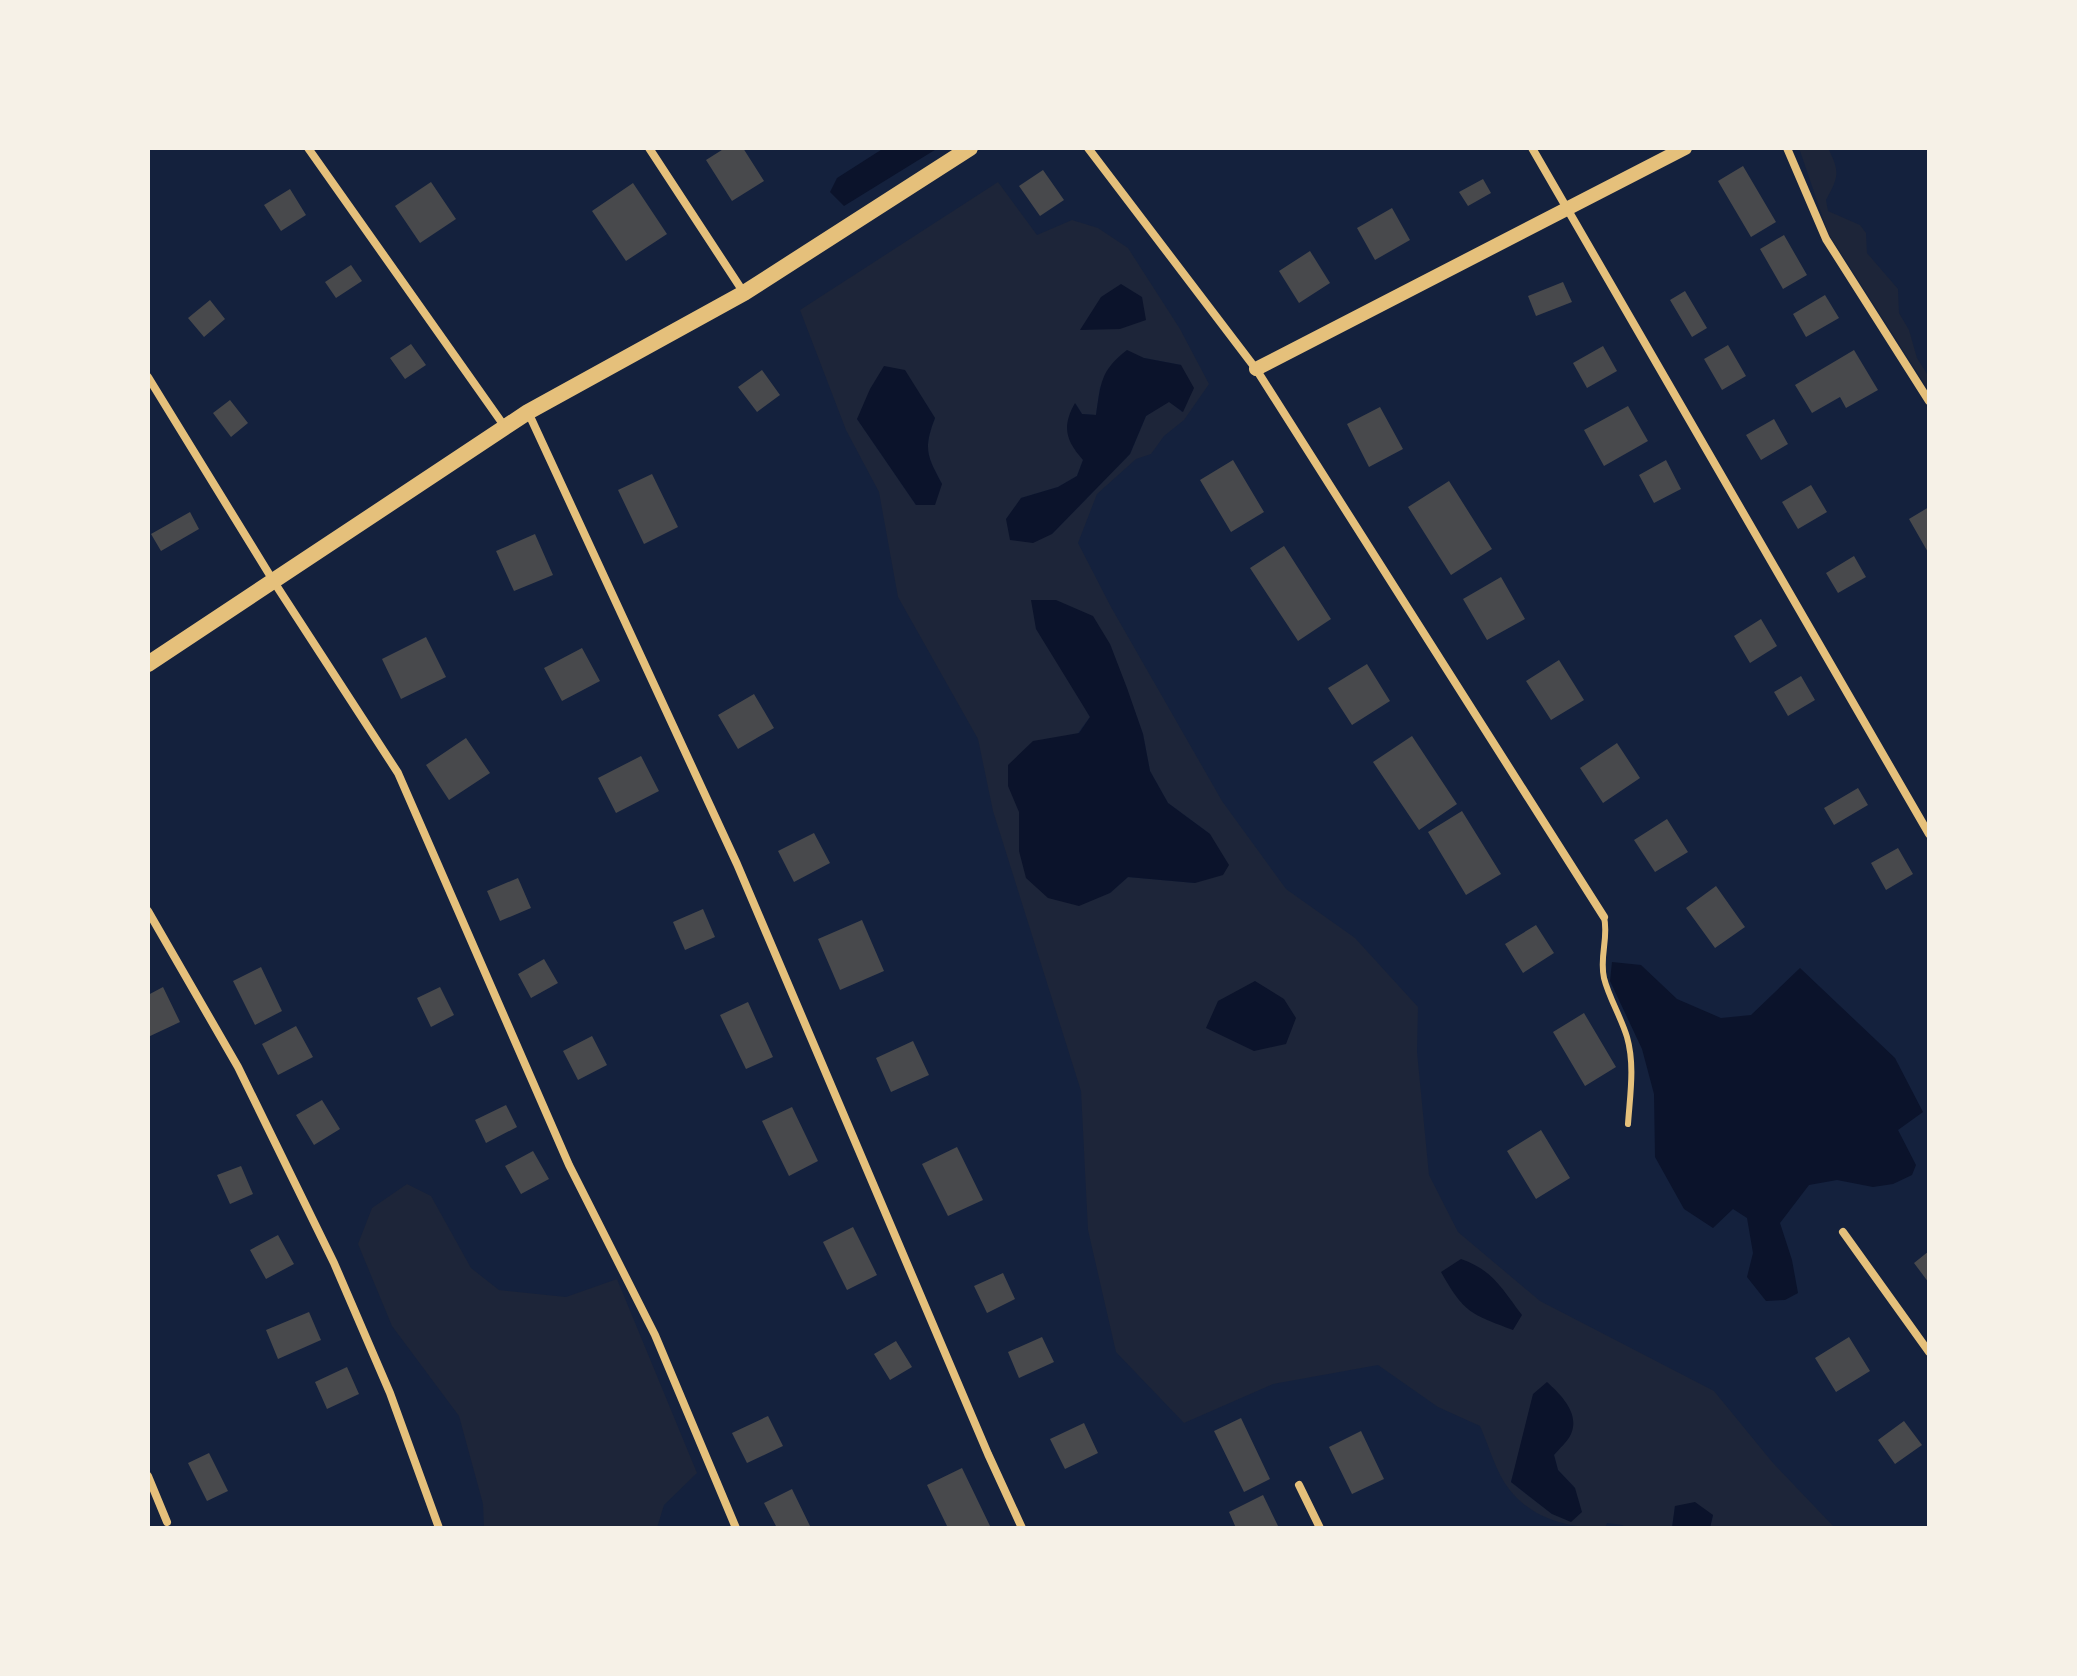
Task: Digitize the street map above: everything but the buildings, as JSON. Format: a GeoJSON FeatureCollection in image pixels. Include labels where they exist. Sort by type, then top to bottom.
{"type":"FeatureCollection","features":[{"type":"Feature","properties":{"kind":"main road"},"geometry":{"type":"LineString","coordinates":[[148,664],[528,412],[744,293],[970,148]]}},
{"type":"Feature","properties":{"kind":"street"},"geometry":{"type":"LineString","coordinates":[[308,148],[505,427]]}},
{"type":"Feature","properties":{"kind":"street"},"geometry":{"type":"LineString","coordinates":[[649,148],[744,293]]}},
{"type":"Feature","properties":{"kind":"street"},"geometry":{"type":"LineString","coordinates":[[1088,148],[1256,369],[1604,917]]}},
{"type":"Feature","properties":{"kind":"street"},"geometry":{"type":"LineString","coordinates":[[1532,148],[1929,834]]}},
{"type":"Feature","properties":{"kind":"street"},"geometry":{"type":"LineString","coordinates":[[1256,369],[1685,148]]}},
{"type":"Feature","properties":{"kind":"street"},"geometry":{"type":"LineString","coordinates":[[1787,148],[1826,239],[1929,401]]}},
{"type":"Feature","properties":{"kind":"street"},"geometry":{"type":"LineString","coordinates":[[148,377],[274,582],[398,773],[569,1165],[655,1335],[736,1528]]}},
{"type":"Feature","properties":{"kind":"street"},"geometry":{"type":"LineString","coordinates":[[528,412],[737,864],[1022,1528]]}},
{"type":"Feature","properties":{"kind":"street"},"geometry":{"type":"LineString","coordinates":[[148,911],[238,1067],[334,1263],[390,1393],[439,1528]]}},
{"type":"Feature","properties":{"kind":"street"},"geometry":{"type":"LineString","coordinates":[[1843,1232],[1929,1352]]}},
{"type":"Feature","properties":{"kind":"street"},"geometry":{"type":"LineString","coordinates":[[148,1476],[167,1522]]}},
{"type":"Feature","properties":{"kind":"street"},"geometry":{"type":"LineString","coordinates":[[1299,1485],[1320,1528]]}},
{"type":"Feature","properties":{"kind":"lane"},"geometry":{"type":"LineString","coordinates":[[1604,917],[1607,930],[1601,957],[1605,980],[1632,1060],[1628,1124]]}},
{"type":"Feature","properties":{"kind":"shaded area"},"geometry":{"type":"Polygon","coordinates":[[[884,148],[938,148],[844,206],[830,192],[837,178],[884,148]]]}},
{"type":"Feature","properties":{"kind":"shaded area"},"geometry":{"type":"Polygon","coordinates":[[[1799,148],[1828,148],[1836,174],[1826,200],[1828,211],[1860,225],[1866,233],[1867,253],[1898,289],[1899,313],[1909,330],[1917,358],[1929,377],[1929,391],[1828,233],[1799,148]]]}},
{"type":"Feature","properties":{"kind":"shaded area"},"geometry":{"type":"Polygon","coordinates":[[[998,182],[1037,235],[1072,220],[1098,228],[1128,248],[1180,329],[1209,384],[1184,420],[1164,436],[1151,454],[1136,459],[1097,494],[1078,543],[1111,607],[1222,801],[1286,889],[1355,938],[1418,1007],[1417,1052],[1429,1175],[1458,1232],[1540,1301],[1714,1391],[1773,1463],[1835,1528],[1710,1528],[1713,1515],[1675,1506],[1672,1528],[1626,1528],[1607,1523],[1605,1528],[1592,1528],[1565,1524],[1540,1515],[1509,1489],[1496,1467],[1480,1426],[1438,1407],[1378,1365],[1273,1384],[1184,1423],[1116,1352],[1088,1230],[1081,1091],[993,811],[978,739],[898,597],[879,492],[846,430],[800,310],[998,182]],[[1144,358],[1100,387],[1096,415],[1082,414],[1076,404],[1083,460],[1077,476],[1058,487],[1021,498],[1052,534],[1130,454],[1146,416],[1169,401],[1182,412],[1181,365],[1144,358]],[[905,371],[857,419],[916,505],[942,484],[928,452],[935,418],[905,371]],[[1110,644],[1076,691],[1090,717],[1019,812],[1019,851],[1110,893],[1128,877],[1195,883],[1210,834],[1168,803],[1150,771],[1143,734],[1110,644]],[[1571,1434],[1519,1454],[1511,1482],[1552,1514],[1575,1488],[1558,1470],[1554,1455],[1571,1434]]]}},
{"type":"Feature","properties":{"kind":"shaded area"},"geometry":{"type":"Polygon","coordinates":[[[1121,284],[1142,297],[1146,320],[1120,329],[1080,330],[1101,297],[1121,284]]]}},
{"type":"Feature","properties":{"kind":"shaded area"},"geometry":{"type":"Polygon","coordinates":[[[1127,350],[1144,358],[1181,365],[1194,388],[1183,412],[1169,402],[1146,416],[1130,454],[1052,534],[1033,543],[1010,540],[1006,519],[1021,498],[1058,487],[1077,476],[1083,460],[1067,433],[1071,411],[1075,403],[1082,414],[1096,415],[1103,378],[1127,350]]]}},
{"type":"Feature","properties":{"kind":"shaded area"},"geometry":{"type":"Polygon","coordinates":[[[884,366],[905,370],[935,418],[928,452],[942,484],[935,505],[916,505],[857,419],[884,366]]]}},
{"type":"Feature","properties":{"kind":"shaded area"},"geometry":{"type":"Polygon","coordinates":[[[1031,600],[1056,600],[1093,616],[1110,644],[1127,688],[1143,734],[1150,771],[1168,803],[1210,834],[1229,865],[1223,875],[1195,883],[1128,877],[1110,893],[1079,906],[1048,898],[1026,878],[1019,851],[1019,812],[1008,786],[1008,765],[1033,741],[1079,733],[1090,717],[1036,629],[1031,600]]]}},
{"type":"Feature","properties":{"kind":"shaded area"},"geometry":{"type":"Polygon","coordinates":[[[1612,962],[1641,965],[1677,999],[1721,1018],[1751,1015],[1800,968],[1895,1058],[1923,1112],[1898,1130],[1916,1165],[1912,1175],[1893,1184],[1873,1187],[1837,1180],[1809,1185],[1780,1223],[1792,1260],[1798,1293],[1785,1300],[1766,1301],[1747,1277],[1753,1253],[1747,1218],[1733,1209],[1713,1228],[1684,1209],[1655,1157],[1654,1094],[1642,1049],[1610,981],[1612,962]]]}},
{"type":"Feature","properties":{"kind":"shaded area"},"geometry":{"type":"Polygon","coordinates":[[[1255,981],[1284,999],[1296,1018],[1286,1044],[1254,1051],[1206,1028],[1218,1001],[1255,981]]]}},
{"type":"Feature","properties":{"kind":"shaded area"},"geometry":{"type":"Polygon","coordinates":[[[407,1184],[431,1196],[471,1268],[499,1290],[566,1297],[617,1279],[697,1473],[664,1505],[657,1528],[484,1528],[483,1504],[459,1416],[392,1326],[358,1244],[372,1208],[407,1184]]]}},
{"type":"Feature","properties":{"kind":"shaded area"},"geometry":{"type":"Polygon","coordinates":[[[1461,1259],[1489,1275],[1522,1315],[1513,1330],[1478,1315],[1456,1296],[1441,1272],[1461,1259]]]}},
{"type":"Feature","properties":{"kind":"shaded area"},"geometry":{"type":"Polygon","coordinates":[[[1547,1382],[1568,1405],[1573,1419],[1570,1437],[1554,1455],[1558,1470],[1575,1488],[1582,1512],[1571,1522],[1552,1514],[1511,1482],[1533,1394],[1547,1382]]]}},
{"type":"Feature","properties":{"kind":"shaded area"},"geometry":{"type":"Polygon","coordinates":[[[1695,1502],[1713,1515],[1710,1528],[1672,1528],[1675,1506],[1695,1502]]]}}]}
